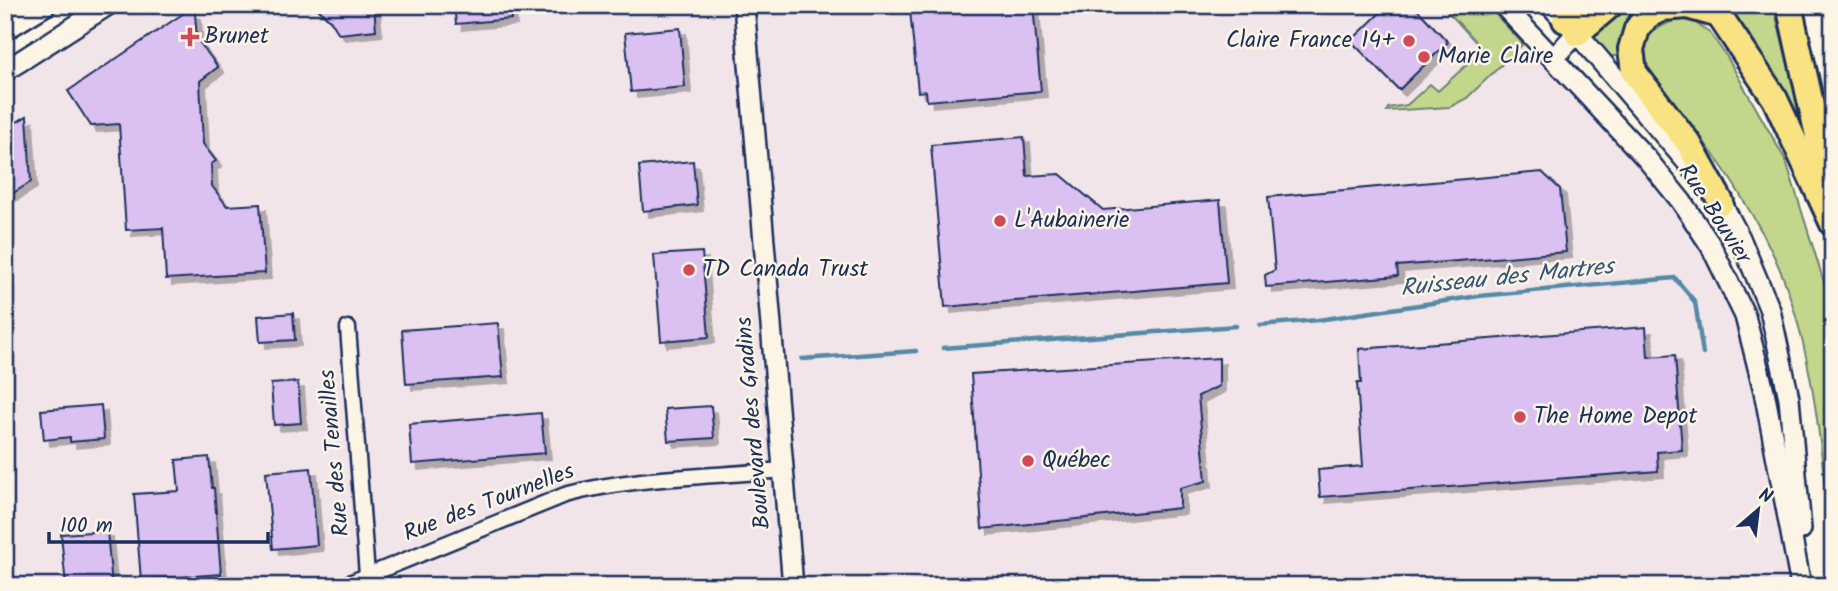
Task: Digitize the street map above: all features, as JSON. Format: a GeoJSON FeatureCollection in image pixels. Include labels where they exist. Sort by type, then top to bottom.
{"type":"FeatureCollection","features":[{"type":"Feature","properties":{"kind":"highway"},"geometry":{"type":"LineString","coordinates":[[1567,16],[1610,5]]}},
{"type":"Feature","properties":{"kind":"highway"},"geometry":{"type":"LineString","coordinates":[[1789,5],[1833,201]]}},
{"type":"Feature","properties":{"kind":"highway"},"geometry":{"type":"LineString","coordinates":[[1721,202],[1689,144],[1634,72],[1630,49],[1637,29],[1647,16],[1663,8],[1687,6],[1713,10],[1775,99],[1833,224]]}},
{"type":"Feature","properties":{"kind":"street"},"geometry":{"type":"LineString","coordinates":[[5,30],[46,5]]}},
{"type":"Feature","properties":{"kind":"street"},"geometry":{"type":"LineString","coordinates":[[5,71],[108,5]]}},
{"type":"Feature","properties":{"kind":"street","name":"Boulevard des Gradins"},"geometry":{"type":"LineString","coordinates":[[744,5],[793,586]]}},
{"type":"Feature","properties":{"kind":"street","name":"Rue Bouvier"},"geometry":{"type":"LineString","coordinates":[[1503,5],[1646,158],[1681,201],[1711,246],[1745,316],[1764,391],[1804,586]]}},
{"type":"Feature","properties":{"kind":"street"},"geometry":{"type":"LineString","coordinates":[[1547,51],[1567,16]]}},
{"type":"Feature","properties":{"kind":"street","name":"Rue Bouvier"},"geometry":{"type":"LineString","coordinates":[[1567,16],[1721,202],[1740,238],[1770,310],[1789,398],[1804,586]]}},
{"type":"Feature","properties":{"kind":"street","name":"Rue des Tenailles"},"geometry":{"type":"LineString","coordinates":[[348,328],[367,575]]}},
{"type":"Feature","properties":{"kind":"street","name":"Rue des Tournelles"},"geometry":{"type":"LineString","coordinates":[[342,586],[565,495],[589,488],[658,479],[782,470]]}},
{"type":"Feature","properties":{"kind":"shaded area"},"geometry":{"type":"Polygon","coordinates":[[[108,5],[1503,5],[1646,158],[1729,281],[1801,586],[5,586],[5,71],[108,5]]]}},
{"type":"Feature","properties":{"kind":"green space"},"geometry":{"type":"Polygon","coordinates":[[[1442,5],[1487,5],[1523,44],[1467,98],[1450,107],[1387,111],[1388,108],[1407,105],[1430,84],[1438,91],[1483,50],[1442,5]]]}},
{"type":"Feature","properties":{"kind":"green space"},"geometry":{"type":"Polygon","coordinates":[[[1621,5],[1645,5],[1617,56],[1610,56],[1589,35],[1621,5]]]}},
{"type":"Feature","properties":{"kind":"green space"},"geometry":{"type":"Polygon","coordinates":[[[1726,5],[1773,5],[1801,113],[1796,117],[1756,45],[1726,5]]]}},
{"type":"Feature","properties":{"kind":"green space"},"geometry":{"type":"Polygon","coordinates":[[[1679,19],[1694,22],[1710,33],[1727,57],[1786,161],[1833,311],[1833,572],[1813,392],[1798,322],[1783,276],[1773,253],[1729,176],[1703,141],[1652,85],[1642,67],[1640,58],[1644,42],[1656,30],[1679,19]]]}},
{"type":"Feature","properties":{"kind":"building"},"geometry":{"type":"Polygon","coordinates":[[[314,5],[374,5],[376,30],[339,34],[331,21],[314,5]]]}},
{"type":"Feature","properties":{"kind":"building"},"geometry":{"type":"Polygon","coordinates":[[[454,5],[510,5],[511,19],[456,24],[454,5]]]}},
{"type":"Feature","properties":{"kind":"building"},"geometry":{"type":"Polygon","coordinates":[[[919,5],[1033,5],[1041,91],[927,101],[926,91],[918,92],[910,10],[919,9],[919,5]]]}},
{"type":"Feature","properties":{"kind":"building"},"geometry":{"type":"Polygon","coordinates":[[[1388,5],[1413,5],[1448,42],[1399,90],[1351,41],[1388,5]]]}},
{"type":"Feature","properties":{"kind":"building"},"geometry":{"type":"Polygon","coordinates":[[[187,11],[195,13],[197,39],[218,67],[200,81],[203,144],[216,161],[211,164],[212,186],[227,206],[260,204],[265,273],[166,279],[163,228],[126,230],[119,124],[91,126],[68,91],[187,11]]]}},
{"type":"Feature","properties":{"kind":"building"},"geometry":{"type":"Polygon","coordinates":[[[680,28],[685,87],[631,92],[625,33],[680,28]]]}},
{"type":"Feature","properties":{"kind":"building"},"geometry":{"type":"Polygon","coordinates":[[[27,116],[31,182],[5,198],[5,129],[27,116]]]}},
{"type":"Feature","properties":{"kind":"building"},"geometry":{"type":"Polygon","coordinates":[[[1024,137],[1027,176],[1060,174],[1103,210],[1220,200],[1227,283],[945,307],[931,145],[1024,137]]]}},
{"type":"Feature","properties":{"kind":"building"},"geometry":{"type":"Polygon","coordinates":[[[693,161],[697,205],[643,211],[639,166],[693,161]]]}},
{"type":"Feature","properties":{"kind":"building"},"geometry":{"type":"Polygon","coordinates":[[[1542,172],[1560,189],[1566,252],[1397,266],[1398,276],[1266,287],[1265,275],[1275,270],[1268,197],[1542,172]]]}},
{"type":"Feature","properties":{"kind":"building"},"geometry":{"type":"Polygon","coordinates":[[[702,252],[709,337],[661,341],[654,255],[702,252]]]}},
{"type":"Feature","properties":{"kind":"building"},"geometry":{"type":"Polygon","coordinates":[[[293,313],[295,340],[260,342],[258,316],[293,313]]]}},
{"type":"Feature","properties":{"kind":"building"},"geometry":{"type":"Polygon","coordinates":[[[498,323],[503,377],[406,384],[402,330],[498,323]]]}},
{"type":"Feature","properties":{"kind":"building","name":"The Home Depot"},"geometry":{"type":"Polygon","coordinates":[[[1646,327],[1648,357],[1675,355],[1682,450],[1657,452],[1658,471],[1320,497],[1318,470],[1363,466],[1357,383],[1361,383],[1359,349],[1646,327]]]}},
{"type":"Feature","properties":{"kind":"building"},"geometry":{"type":"Polygon","coordinates":[[[1219,358],[1219,386],[1198,396],[1206,481],[1180,488],[1180,508],[982,529],[971,374],[1219,358]]]}},
{"type":"Feature","properties":{"kind":"building"},"geometry":{"type":"Polygon","coordinates":[[[298,382],[301,423],[274,425],[271,384],[298,382]]]}},
{"type":"Feature","properties":{"kind":"building"},"geometry":{"type":"Polygon","coordinates":[[[101,405],[104,439],[70,442],[70,437],[44,440],[41,410],[101,405]]]}},
{"type":"Feature","properties":{"kind":"building"},"geometry":{"type":"Polygon","coordinates":[[[711,406],[714,438],[668,441],[665,409],[711,406]]]}},
{"type":"Feature","properties":{"kind":"building"},"geometry":{"type":"Polygon","coordinates":[[[541,413],[545,453],[412,464],[409,424],[541,413]]]}},
{"type":"Feature","properties":{"kind":"building"},"geometry":{"type":"Polygon","coordinates":[[[209,457],[221,574],[141,580],[134,494],[179,491],[176,460],[209,457]]]}},
{"type":"Feature","properties":{"kind":"building"},"geometry":{"type":"Polygon","coordinates":[[[311,468],[317,545],[273,549],[266,472],[311,468]]]}},
{"type":"Feature","properties":{"kind":"building"},"geometry":{"type":"Polygon","coordinates":[[[107,531],[112,586],[66,586],[61,534],[107,531]]]}},
{"type":"Feature","properties":{"kind":"waterway","name":"Ruisseau des Martres"},"geometry":{"type":"LineString","coordinates":[[1260,325],[1318,320],[1479,296],[1675,278],[1695,302],[1703,354]]}},
{"type":"Feature","properties":{"kind":"waterway","name":"Ruisseau des Martres"},"geometry":{"type":"LineString","coordinates":[[943,348],[1236,326]]}},
{"type":"Feature","properties":{"kind":"waterway","name":"Ruisseau des Martres"},"geometry":{"type":"LineString","coordinates":[[802,359],[916,351]]}},
{"type":"Feature","properties":{"kind":"place","name":"Brunet"},"geometry":{"type":"Point","coordinates":[190,37]}},
{"type":"Feature","properties":{"kind":"place","name":"Claire France 14+"},"geometry":{"type":"Point","coordinates":[1409,41]}},
{"type":"Feature","properties":{"kind":"place","name":"Marie Claire"},"geometry":{"type":"Point","coordinates":[1424,57]}},
{"type":"Feature","properties":{"kind":"place","name":"L'Aubainerie"},"geometry":{"type":"Point","coordinates":[1000,221]}},
{"type":"Feature","properties":{"kind":"place","name":"TD Canada Trust"},"geometry":{"type":"Point","coordinates":[689,270]}},
{"type":"Feature","properties":{"kind":"place","name":"The Home Depot"},"geometry":{"type":"Point","coordinates":[1520,417]}},
{"type":"Feature","properties":{"kind":"place","name":"Québec"},"geometry":{"type":"Point","coordinates":[1028,461]}}]}
